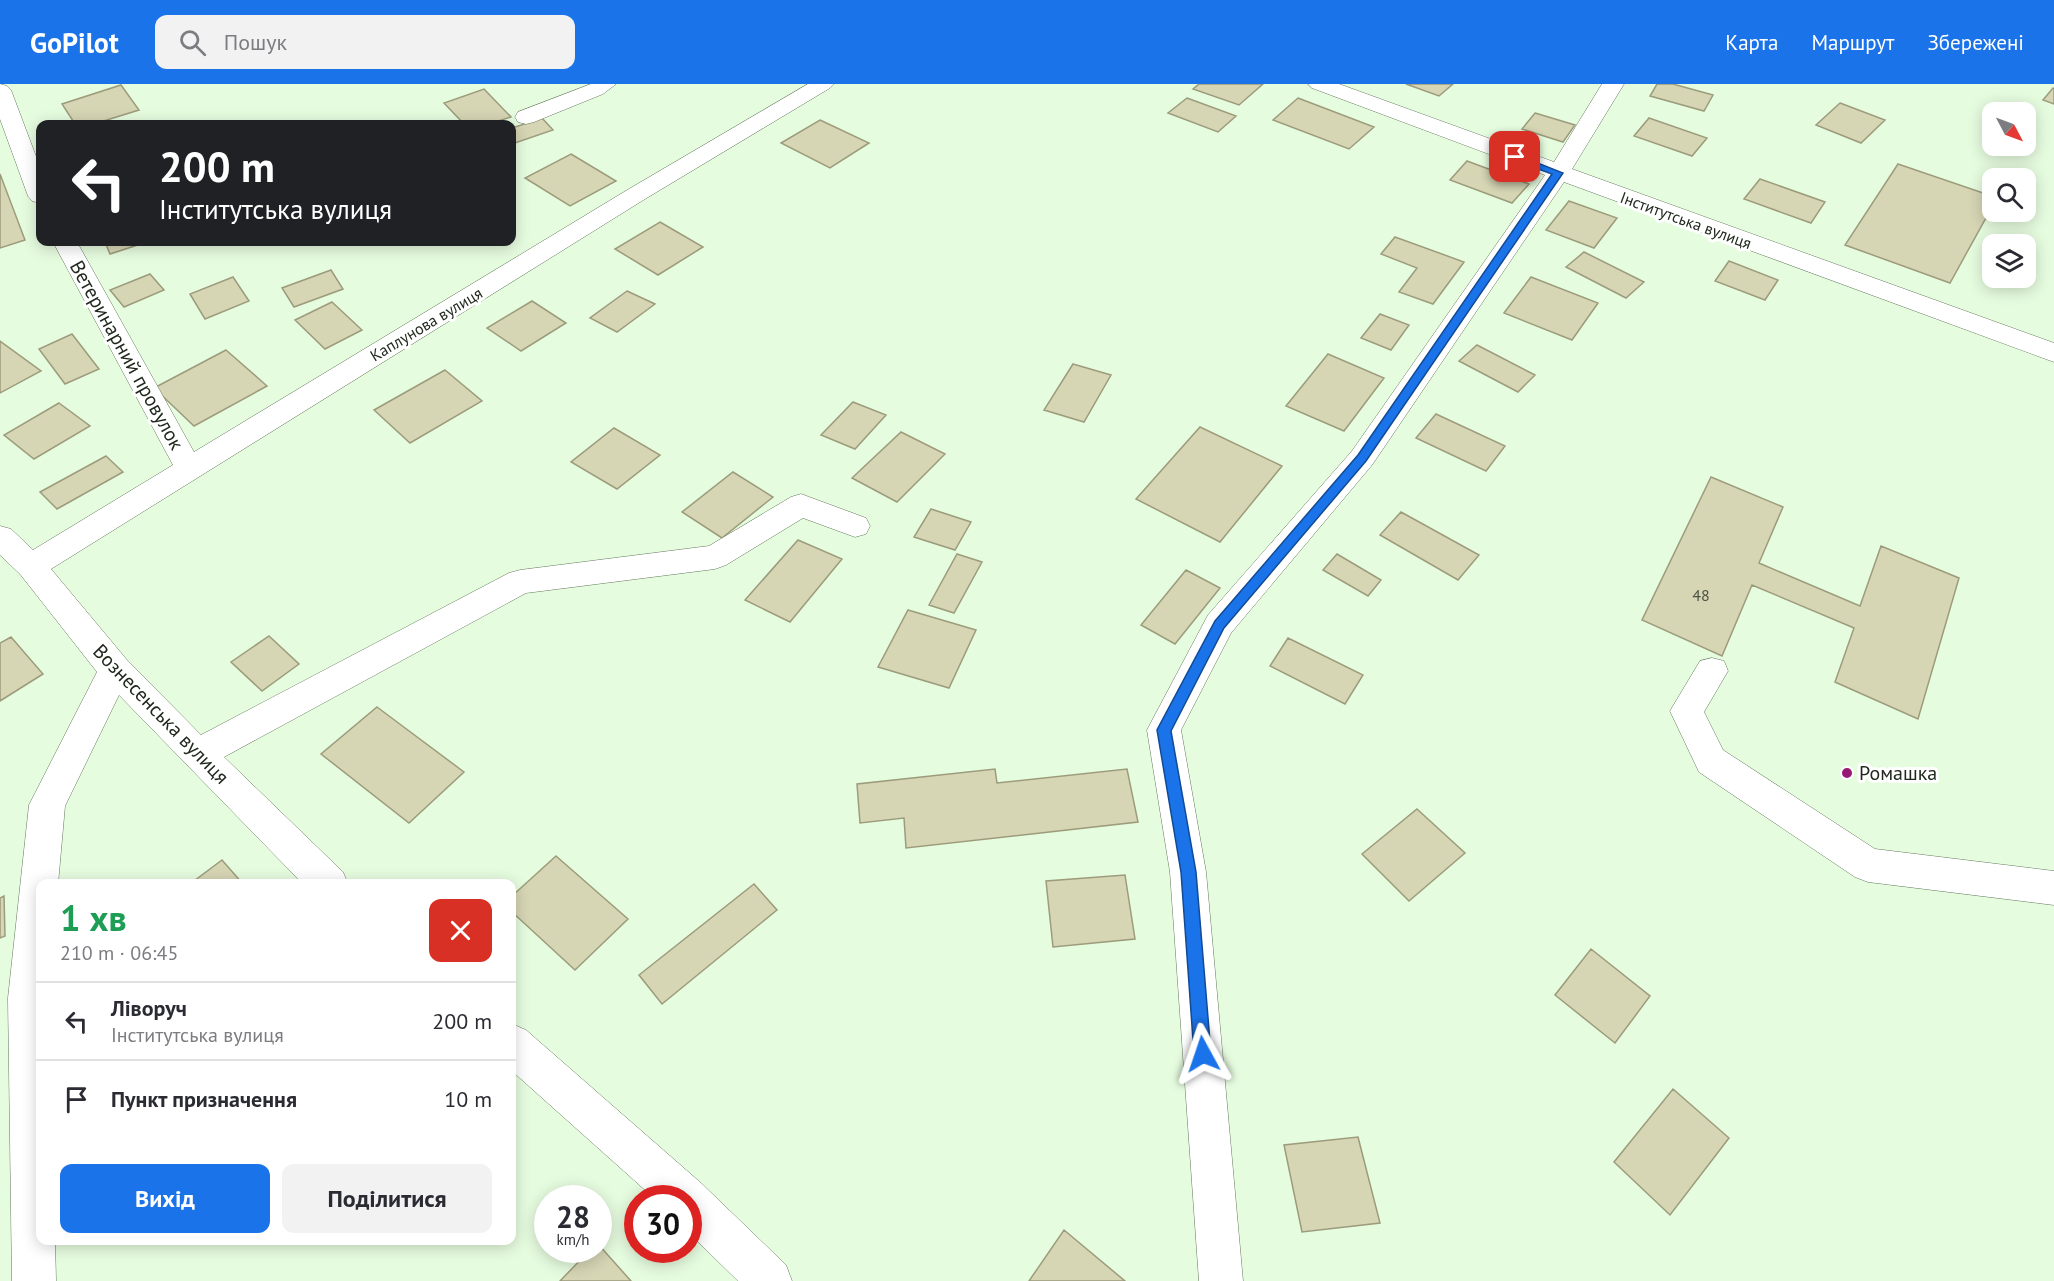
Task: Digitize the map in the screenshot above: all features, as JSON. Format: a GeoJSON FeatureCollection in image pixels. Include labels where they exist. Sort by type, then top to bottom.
{"type":"FeatureCollection","features":[{"type":"Feature","properties":{"kind":"street"},"geometry":{"type":"LineString","coordinates":[[526,117],[596,90],[605,84]]}},
{"type":"Feature","properties":{"kind":"street","name":"Каплунова вулиця"},"geometry":{"type":"LineString","coordinates":[[31,566],[637,194],[823,84]]}},
{"type":"Feature","properties":{"kind":"street","name":"Інститутська вулиця"},"geometry":{"type":"LineString","coordinates":[[1319,84],[2054,354]]}},
{"type":"Feature","properties":{"kind":"street"},"geometry":{"type":"LineString","coordinates":[[1221,1281],[1188,872],[1164,730],[1219,624],[1362,458],[1558,173],[1613,84]]}},
{"type":"Feature","properties":{"kind":"street"},"geometry":{"type":"LineString","coordinates":[[0,90],[36,185]]}},
{"type":"Feature","properties":{"kind":"street","name":"Ветеринарний провулок"},"geometry":{"type":"LineString","coordinates":[[67,246],[189,469]]}},
{"type":"Feature","properties":{"kind":"street"},"geometry":{"type":"LineString","coordinates":[[197,754],[520,582],[715,557],[801,505],[855,526]]}},
{"type":"Feature","properties":{"kind":"street","name":"Вознесенська вулиця"},"geometry":{"type":"LineString","coordinates":[[0,537],[31,566],[115,670],[324,879]]}},
{"type":"Feature","properties":{"kind":"street"},"geometry":{"type":"LineString","coordinates":[[39,879],[46,805],[115,670]]}},
{"type":"Feature","properties":{"kind":"street"},"geometry":{"type":"LineString","coordinates":[[1712,671],[1687,711],[1711,761],[1868,865],[2054,888]]}},
{"type":"Feature","properties":{"kind":"street"},"geometry":{"type":"LineString","coordinates":[[34,1281],[28,998],[36,912]]}},
{"type":"Feature","properties":{"kind":"street"},"geometry":{"type":"LineString","coordinates":[[516,1048],[670,1185]]}},
{"type":"Feature","properties":{"kind":"street"},"geometry":{"type":"LineString","coordinates":[[702,1215],[770,1281]]}},
{"type":"Feature","properties":{"kind":"building"},"geometry":{"type":"Polygon","coordinates":[[[1199,84],[1263,84],[1239,105],[1193,89],[1199,84]]]}},
{"type":"Feature","properties":{"kind":"building"},"geometry":{"type":"Polygon","coordinates":[[[1406,84],[1453,84],[1439,96],[1406,84]]]}},
{"type":"Feature","properties":{"kind":"building"},"geometry":{"type":"Polygon","coordinates":[[[1657,84],[1673,84],[1713,95],[1704,111],[1650,96],[1657,84]]]}},
{"type":"Feature","properties":{"kind":"building"},"geometry":{"type":"Polygon","coordinates":[[[121,85],[139,110],[107,120],[72,120],[62,104],[121,85]]]}},
{"type":"Feature","properties":{"kind":"building"},"geometry":{"type":"Polygon","coordinates":[[[484,89],[511,117],[502,120],[460,120],[444,103],[484,89]]]}},
{"type":"Feature","properties":{"kind":"building"},"geometry":{"type":"Polygon","coordinates":[[[2054,89],[2054,104],[2043,100],[2054,89]]]}},
{"type":"Feature","properties":{"kind":"building"},"geometry":{"type":"Polygon","coordinates":[[[1187,98],[1236,116],[1218,132],[1168,113],[1187,98]]]}},
{"type":"Feature","properties":{"kind":"building"},"geometry":{"type":"Polygon","coordinates":[[[1298,98],[1374,127],[1349,149],[1273,120],[1298,98]]]}},
{"type":"Feature","properties":{"kind":"building"},"geometry":{"type":"Polygon","coordinates":[[[1840,103],[1885,120],[1861,143],[1816,125],[1840,103]]]}},
{"type":"Feature","properties":{"kind":"building"},"geometry":{"type":"Polygon","coordinates":[[[1535,113],[1575,125],[1563,142],[1522,129],[1535,113]]]}},
{"type":"Feature","properties":{"kind":"building"},"geometry":{"type":"Polygon","coordinates":[[[542,118],[553,130],[516,143],[516,127],[542,118]]]}},
{"type":"Feature","properties":{"kind":"building"},"geometry":{"type":"Polygon","coordinates":[[[1649,118],[1707,138],[1692,156],[1634,136],[1649,118]]]}},
{"type":"Feature","properties":{"kind":"building"},"geometry":{"type":"Polygon","coordinates":[[[820,120],[869,143],[830,168],[781,143],[820,120]]]}},
{"type":"Feature","properties":{"kind":"building"},"geometry":{"type":"Polygon","coordinates":[[[571,154],[616,181],[570,206],[525,178],[571,154]]]}},
{"type":"Feature","properties":{"kind":"building"},"geometry":{"type":"Polygon","coordinates":[[[1467,161],[1529,184],[1512,203],[1450,180],[1467,161]]]}},
{"type":"Feature","properties":{"kind":"building"},"geometry":{"type":"Polygon","coordinates":[[[1898,164],[1982,193],[1984,222],[1950,283],[1845,245],[1898,164]]]}},
{"type":"Feature","properties":{"kind":"building"},"geometry":{"type":"Polygon","coordinates":[[[0,174],[25,240],[0,248],[0,174]]]}},
{"type":"Feature","properties":{"kind":"building"},"geometry":{"type":"Polygon","coordinates":[[[1760,179],[1825,202],[1811,223],[1744,199],[1760,179]]]}},
{"type":"Feature","properties":{"kind":"building"},"geometry":{"type":"Polygon","coordinates":[[[1569,201],[1617,218],[1594,248],[1546,230],[1569,201]]]}},
{"type":"Feature","properties":{"kind":"building"},"geometry":{"type":"Polygon","coordinates":[[[660,222],[703,247],[658,275],[615,249],[660,222]]]}},
{"type":"Feature","properties":{"kind":"building"},"geometry":{"type":"Polygon","coordinates":[[[1395,237],[1464,262],[1433,304],[1399,292],[1417,268],[1381,254],[1395,237]]]}},
{"type":"Feature","properties":{"kind":"building"},"geometry":{"type":"Polygon","coordinates":[[[107,246],[135,246],[110,254],[107,246]]]}},
{"type":"Feature","properties":{"kind":"building"},"geometry":{"type":"Polygon","coordinates":[[[1584,252],[1644,282],[1626,298],[1566,267],[1584,252]]]}},
{"type":"Feature","properties":{"kind":"building"},"geometry":{"type":"Polygon","coordinates":[[[1729,261],[1778,280],[1765,300],[1715,281],[1729,261]]]}},
{"type":"Feature","properties":{"kind":"building"},"geometry":{"type":"Polygon","coordinates":[[[331,270],[343,289],[294,307],[282,288],[331,270]]]}},
{"type":"Feature","properties":{"kind":"building"},"geometry":{"type":"Polygon","coordinates":[[[150,274],[164,290],[124,307],[110,290],[150,274]]]}},
{"type":"Feature","properties":{"kind":"building"},"geometry":{"type":"Polygon","coordinates":[[[233,277],[249,301],[205,319],[190,294],[233,277]]]}},
{"type":"Feature","properties":{"kind":"building"},"geometry":{"type":"Polygon","coordinates":[[[1531,277],[1598,303],[1572,340],[1504,313],[1531,277]]]}},
{"type":"Feature","properties":{"kind":"building"},"geometry":{"type":"Polygon","coordinates":[[[627,291],[655,304],[617,332],[590,318],[627,291]]]}},
{"type":"Feature","properties":{"kind":"building"},"geometry":{"type":"Polygon","coordinates":[[[532,301],[566,323],[521,351],[487,328],[532,301]]]}},
{"type":"Feature","properties":{"kind":"building"},"geometry":{"type":"Polygon","coordinates":[[[332,302],[362,330],[325,349],[295,320],[332,302]]]}},
{"type":"Feature","properties":{"kind":"building"},"geometry":{"type":"Polygon","coordinates":[[[1380,314],[1409,325],[1391,350],[1361,338],[1380,314]]]}},
{"type":"Feature","properties":{"kind":"building"},"geometry":{"type":"Polygon","coordinates":[[[72,334],[99,369],[65,384],[39,349],[72,334]]]}},
{"type":"Feature","properties":{"kind":"building"},"geometry":{"type":"Polygon","coordinates":[[[0,341],[41,371],[0,393],[0,341]]]}},
{"type":"Feature","properties":{"kind":"building"},"geometry":{"type":"Polygon","coordinates":[[[1477,345],[1535,375],[1518,392],[1459,361],[1477,345]]]}},
{"type":"Feature","properties":{"kind":"building"},"geometry":{"type":"Polygon","coordinates":[[[226,350],[267,386],[194,426],[154,388],[226,350]]]}},
{"type":"Feature","properties":{"kind":"building"},"geometry":{"type":"Polygon","coordinates":[[[1328,354],[1384,378],[1344,431],[1286,406],[1328,354]]]}},
{"type":"Feature","properties":{"kind":"building"},"geometry":{"type":"Polygon","coordinates":[[[1073,364],[1111,375],[1084,422],[1044,410],[1073,364]]]}},
{"type":"Feature","properties":{"kind":"building"},"geometry":{"type":"Polygon","coordinates":[[[445,370],[482,401],[410,443],[374,410],[445,370]]]}},
{"type":"Feature","properties":{"kind":"building"},"geometry":{"type":"Polygon","coordinates":[[[853,402],[886,415],[855,449],[821,435],[853,402]]]}},
{"type":"Feature","properties":{"kind":"building"},"geometry":{"type":"Polygon","coordinates":[[[59,403],[90,426],[34,459],[4,435],[59,403]]]}},
{"type":"Feature","properties":{"kind":"building"},"geometry":{"type":"Polygon","coordinates":[[[1436,414],[1505,446],[1486,471],[1416,438],[1436,414]]]}},
{"type":"Feature","properties":{"kind":"building"},"geometry":{"type":"Polygon","coordinates":[[[1200,427],[1282,466],[1220,542],[1136,499],[1200,427]]]}},
{"type":"Feature","properties":{"kind":"building"},"geometry":{"type":"Polygon","coordinates":[[[614,428],[660,455],[617,489],[571,462],[614,428]]]}},
{"type":"Feature","properties":{"kind":"building"},"geometry":{"type":"Polygon","coordinates":[[[901,432],[945,454],[897,502],[852,478],[901,432]]]}},
{"type":"Feature","properties":{"kind":"building"},"geometry":{"type":"Polygon","coordinates":[[[106,456],[123,472],[57,509],[40,492],[106,456]]]}},
{"type":"Feature","properties":{"kind":"building"},"geometry":{"type":"Polygon","coordinates":[[[733,472],[773,497],[722,538],[682,512],[733,472]]]}},
{"type":"Feature","properties":{"kind":"building"},"geometry":{"type":"Polygon","coordinates":[[[1711,477],[1783,507],[1759,563],[1860,606],[1881,546],[1959,578],[1918,719],[1835,682],[1854,628],[1752,585],[1722,656],[1642,620],[1711,477]]]}},
{"type":"Feature","properties":{"kind":"building"},"geometry":{"type":"Polygon","coordinates":[[[931,509],[971,522],[955,550],[914,537],[931,509]]]}},
{"type":"Feature","properties":{"kind":"building"},"geometry":{"type":"Polygon","coordinates":[[[1401,512],[1479,555],[1458,580],[1380,535],[1401,512]]]}},
{"type":"Feature","properties":{"kind":"building"},"geometry":{"type":"Polygon","coordinates":[[[798,540],[842,559],[790,622],[745,600],[798,540]]]}},
{"type":"Feature","properties":{"kind":"building"},"geometry":{"type":"Polygon","coordinates":[[[957,554],[982,562],[954,613],[929,605],[957,554]]]}},
{"type":"Feature","properties":{"kind":"building"},"geometry":{"type":"Polygon","coordinates":[[[1337,554],[1381,580],[1368,596],[1323,570],[1337,554]]]}},
{"type":"Feature","properties":{"kind":"building"},"geometry":{"type":"Polygon","coordinates":[[[1186,570],[1220,588],[1175,644],[1141,625],[1186,570]]]}},
{"type":"Feature","properties":{"kind":"building"},"geometry":{"type":"Polygon","coordinates":[[[908,610],[976,630],[949,688],[878,667],[908,610]]]}},
{"type":"Feature","properties":{"kind":"building"},"geometry":{"type":"Polygon","coordinates":[[[269,636],[299,664],[262,691],[231,662],[269,636]]]}},
{"type":"Feature","properties":{"kind":"building"},"geometry":{"type":"Polygon","coordinates":[[[11,637],[43,674],[0,701],[0,643],[11,637]]]}},
{"type":"Feature","properties":{"kind":"building"},"geometry":{"type":"Polygon","coordinates":[[[1288,638],[1363,675],[1345,704],[1270,666],[1288,638]]]}},
{"type":"Feature","properties":{"kind":"building"},"geometry":{"type":"Polygon","coordinates":[[[377,707],[464,772],[409,823],[321,754],[377,707]]]}},
{"type":"Feature","properties":{"kind":"building"},"geometry":{"type":"Polygon","coordinates":[[[995,769],[997,783],[1127,769],[1138,822],[906,848],[904,818],[860,823],[857,784],[995,769]]]}},
{"type":"Feature","properties":{"kind":"building"},"geometry":{"type":"Polygon","coordinates":[[[1417,809],[1465,853],[1409,901],[1362,854],[1417,809]]]}},
{"type":"Feature","properties":{"kind":"building"},"geometry":{"type":"Polygon","coordinates":[[[556,856],[628,919],[575,970],[516,916],[516,892],[556,856]]]}},
{"type":"Feature","properties":{"kind":"building"},"geometry":{"type":"Polygon","coordinates":[[[222,860],[239,879],[197,879],[222,860]]]}},
{"type":"Feature","properties":{"kind":"building"},"geometry":{"type":"Polygon","coordinates":[[[1125,875],[1135,939],[1053,947],[1046,881],[1125,875]]]}},
{"type":"Feature","properties":{"kind":"building"},"geometry":{"type":"Polygon","coordinates":[[[754,884],[777,910],[662,1004],[639,975],[754,884]]]}},
{"type":"Feature","properties":{"kind":"building"},"geometry":{"type":"Polygon","coordinates":[[[4,896],[5,936],[0,938],[0,898],[4,896]]]}},
{"type":"Feature","properties":{"kind":"building"},"geometry":{"type":"Polygon","coordinates":[[[1591,949],[1650,996],[1615,1043],[1555,995],[1591,949]]]}},
{"type":"Feature","properties":{"kind":"building"},"geometry":{"type":"Polygon","coordinates":[[[1673,1089],[1729,1138],[1670,1215],[1614,1162],[1673,1089]]]}},
{"type":"Feature","properties":{"kind":"building"},"geometry":{"type":"Polygon","coordinates":[[[1358,1137],[1380,1223],[1302,1232],[1284,1145],[1358,1137]]]}},
{"type":"Feature","properties":{"kind":"building"},"geometry":{"type":"Polygon","coordinates":[[[1064,1230],[1125,1281],[1029,1281],[1064,1230]]]}},
{"type":"Feature","properties":{"kind":"building"},"geometry":{"type":"Polygon","coordinates":[[[612,1260],[631,1281],[560,1281],[577,1263],[612,1263],[612,1260]]]}},
{"type":"Feature","properties":{"kind":"place","name":"Ромашка"},"geometry":{"type":"Point","coordinates":[1847,773]}},
{"type":"Feature","properties":{"kind":"route"},"geometry":{"type":"LineString","coordinates":[[1203,1054],[1188,872],[1164,730],[1219,624],[1362,458],[1558,173],[1515,157]]}}]}
